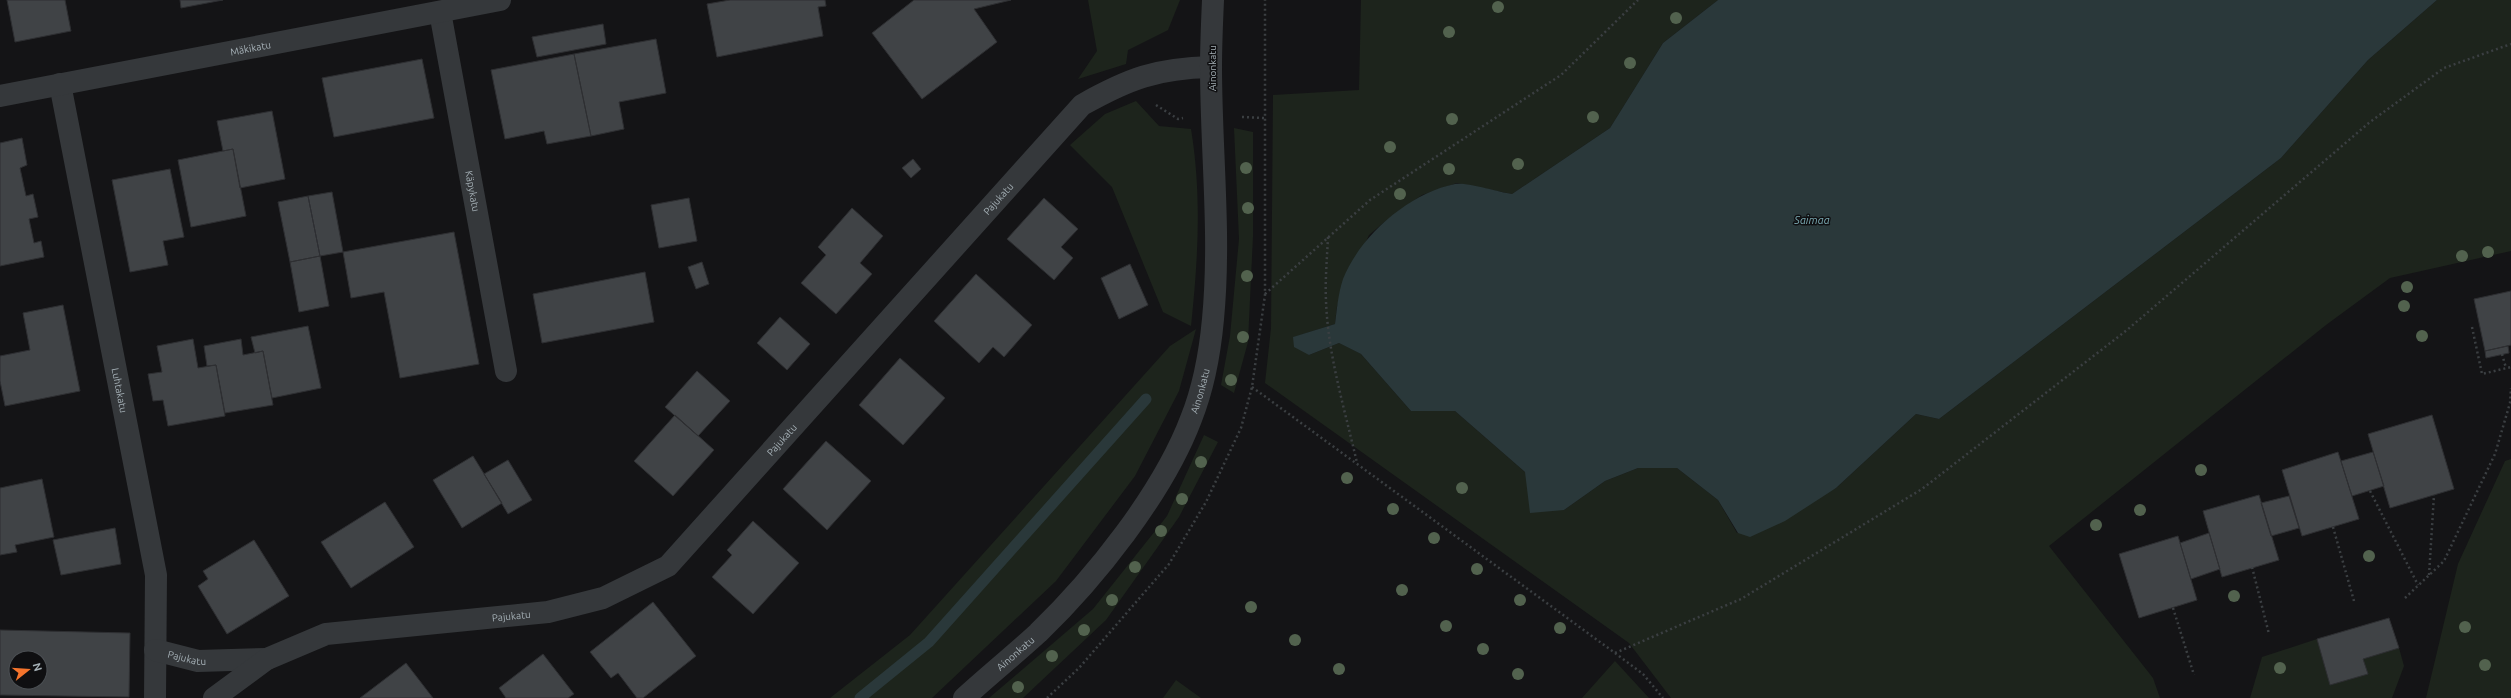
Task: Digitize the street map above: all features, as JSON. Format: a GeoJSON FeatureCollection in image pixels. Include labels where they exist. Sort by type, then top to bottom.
{"type":"FeatureCollection","features":[{"type":"Feature","properties":{"kind":"street","name":"Mäkikatu"},"geometry":{"type":"LineString","coordinates":[[0,96],[500,0]]}},
{"type":"Feature","properties":{"kind":"street","name":"Ainonkatu"},"geometry":{"type":"LineString","coordinates":[[964,698],[1038,632],[1090,575],[1127,529],[1161,478],[1191,420],[1205,366],[1213,320],[1216,266],[1211,67],[1213,0]]}},
{"type":"Feature","properties":{"kind":"street","name":"Käpykatu"},"geometry":{"type":"LineString","coordinates":[[440,12],[506,371]]}},
{"type":"Feature","properties":{"kind":"street","name":"Pajukatu"},"geometry":{"type":"LineString","coordinates":[[214,698],[267,659],[326,634],[548,612],[603,598],[668,566],[1082,105],[1135,78],[1184,68],[1211,67]]}},
{"type":"Feature","properties":{"kind":"street","name":"Luhtakatu"},"geometry":{"type":"LineString","coordinates":[[60,84],[156,575],[155,698]]}},
{"type":"Feature","properties":{"kind":"street","name":"Pajukatu"},"geometry":{"type":"LineString","coordinates":[[155,650],[198,661],[267,659]]}},
{"type":"Feature","properties":{"kind":"path"},"geometry":{"type":"LineString","coordinates":[[1265,295],[1370,200],[1561,75],[1638,0]]}},
{"type":"Feature","properties":{"kind":"path"},"geometry":{"type":"LineString","coordinates":[[1615,652],[1741,599],[1922,489],[2127,330],[2370,122],[2444,68],[2511,44]]}},
{"type":"Feature","properties":{"kind":"path"},"geometry":{"type":"LineString","coordinates":[[1328,238],[1326,301],[1328,320],[1333,354],[1357,464]]}},
{"type":"Feature","properties":{"kind":"path"},"geometry":{"type":"LineString","coordinates":[[2472,327],[2482,374],[2511,367]]}},
{"type":"Feature","properties":{"kind":"path"},"geometry":{"type":"LineString","coordinates":[[2502,354],[2506,368]]}},
{"type":"Feature","properties":{"kind":"path"},"geometry":{"type":"LineString","coordinates":[[1252,387],[1615,652],[1643,674],[1664,698]]}},
{"type":"Feature","properties":{"kind":"path"},"geometry":{"type":"LineString","coordinates":[[2405,598],[2444,561],[2495,454],[2510,403],[2511,388]]}},
{"type":"Feature","properties":{"kind":"path"},"geometry":{"type":"LineString","coordinates":[[2370,490],[2418,585]]}},
{"type":"Feature","properties":{"kind":"path"},"geometry":{"type":"LineString","coordinates":[[2429,575],[2434,495]]}},
{"type":"Feature","properties":{"kind":"path"},"geometry":{"type":"LineString","coordinates":[[2332,527],[2354,601]]}},
{"type":"Feature","properties":{"kind":"path"},"geometry":{"type":"LineString","coordinates":[[2252,567],[2269,634]]}},
{"type":"Feature","properties":{"kind":"path"},"geometry":{"type":"LineString","coordinates":[[2173,608],[2194,675]]}},
{"type":"Feature","properties":{"kind":"shaded area"},"geometry":{"type":"Polygon","coordinates":[[[1088,0],[1180,0],[1168,30],[1128,50],[1126,64],[1078,79],[1097,51],[1088,0]]]}},
{"type":"Feature","properties":{"kind":"shaded area"},"geometry":{"type":"Polygon","coordinates":[[[1361,0],[1718,0],[1663,43],[1610,128],[1512,194],[1457,183],[1422,195],[1388,219],[1369,235],[1337,306],[1335,324],[1294,337],[1309,355],[1339,343],[1361,354],[1411,411],[1455,411],[1525,472],[1564,510],[1605,481],[1638,468],[1677,468],[1718,500],[1737,533],[1836,488],[1916,414],[1939,419],[2281,158],[2368,60],[2437,0],[2511,0],[2511,251],[2390,278],[2326,325],[2049,546],[2153,678],[2160,698],[1671,698],[1629,643],[1265,383],[1271,328],[1273,95],[1359,90],[1361,0]]]}},
{"type":"Feature","properties":{"kind":"shaded area"},"geometry":{"type":"Polygon","coordinates":[[[1136,101],[1159,126],[1191,129],[1197,178],[1198,228],[1196,277],[1191,326],[1163,312],[1112,187],[1070,145],[1105,114],[1136,101]]]}},
{"type":"Feature","properties":{"kind":"shaded area"},"geometry":{"type":"Polygon","coordinates":[[[1234,128],[1253,132],[1253,236],[1248,342],[1234,393],[1221,385],[1230,336],[1239,239],[1234,128]]]}},
{"type":"Feature","properties":{"kind":"shaded area"},"geometry":{"type":"Polygon","coordinates":[[[1196,329],[1179,391],[1135,476],[1056,581],[932,698],[830,698],[910,635],[1170,346],[1196,329]]]}},
{"type":"Feature","properties":{"kind":"shaded area"},"geometry":{"type":"Polygon","coordinates":[[[1204,435],[1218,442],[1179,517],[1106,620],[1023,698],[989,698],[1093,609],[1167,516],[1204,435]]]}},
{"type":"Feature","properties":{"kind":"shaded area"},"geometry":{"type":"Polygon","coordinates":[[[2511,459],[2511,698],[2426,698],[2458,564],[2505,461],[2511,459]]]}},
{"type":"Feature","properties":{"kind":"shaded area"},"geometry":{"type":"Polygon","coordinates":[[[2317,639],[2330,685],[2367,674],[2363,659],[2399,648],[2404,666],[2392,698],[2250,698],[2262,657],[2317,639]]]}},
{"type":"Feature","properties":{"kind":"shaded area"},"geometry":{"type":"Polygon","coordinates":[[[1615,661],[1649,698],[1582,698],[1615,661]]]}},
{"type":"Feature","properties":{"kind":"shaded area"},"geometry":{"type":"Polygon","coordinates":[[[1176,680],[1201,698],[1163,698],[1176,680]]]}},
{"type":"Feature","properties":{"kind":"water","name":"Saimaa"},"geometry":{"type":"Polygon","coordinates":[[[1718,0],[2437,0],[2368,60],[2281,158],[1939,419],[1916,414],[1836,488],[1785,521],[1750,537],[1738,533],[1718,500],[1677,468],[1638,468],[1605,481],[1564,510],[1530,513],[1525,472],[1455,411],[1411,411],[1361,354],[1339,343],[1309,355],[1294,347],[1293,337],[1335,324],[1341,285],[1351,263],[1361,247],[1388,219],[1420,197],[1438,189],[1455,184],[1474,186],[1512,194],[1610,128],[1663,43],[1718,0]]]}},
{"type":"Feature","properties":{"kind":"building"},"geometry":{"type":"Polygon","coordinates":[[[7,0],[65,0],[71,31],[15,42],[7,0]]]}},
{"type":"Feature","properties":{"kind":"building"},"geometry":{"type":"Polygon","coordinates":[[[180,0],[223,0],[181,8],[180,0]]]}},
{"type":"Feature","properties":{"kind":"building"},"geometry":{"type":"Polygon","coordinates":[[[730,0],[825,0],[826,6],[818,7],[823,36],[717,57],[707,4],[730,0]]]}},
{"type":"Feature","properties":{"kind":"building"},"geometry":{"type":"Polygon","coordinates":[[[914,0],[1011,0],[974,9],[997,42],[922,99],[872,33],[914,0]]]}},
{"type":"Feature","properties":{"kind":"building"},"geometry":{"type":"Polygon","coordinates":[[[603,24],[606,44],[537,57],[532,37],[603,24]]]}},
{"type":"Feature","properties":{"kind":"building"},"geometry":{"type":"Polygon","coordinates":[[[656,39],[666,93],[619,102],[624,129],[591,136],[574,54],[656,39]]]}},
{"type":"Feature","properties":{"kind":"building"},"geometry":{"type":"Polygon","coordinates":[[[574,54],[591,136],[547,144],[544,131],[505,139],[491,70],[574,54]]]}},
{"type":"Feature","properties":{"kind":"building"},"geometry":{"type":"Polygon","coordinates":[[[422,59],[434,118],[334,137],[322,78],[422,59]]]}},
{"type":"Feature","properties":{"kind":"building"},"geometry":{"type":"Polygon","coordinates":[[[272,111],[285,179],[240,188],[233,149],[223,151],[217,121],[272,111]]]}},
{"type":"Feature","properties":{"kind":"building"},"geometry":{"type":"Polygon","coordinates":[[[22,138],[27,165],[20,168],[26,196],[33,194],[38,217],[29,219],[34,243],[41,241],[44,257],[0,266],[0,143],[22,138]]]}},
{"type":"Feature","properties":{"kind":"building"},"geometry":{"type":"Polygon","coordinates":[[[233,149],[246,216],[191,227],[178,160],[233,149]]]}},
{"type":"Feature","properties":{"kind":"building"},"geometry":{"type":"Polygon","coordinates":[[[913,159],[921,169],[911,178],[902,168],[913,159]]]}},
{"type":"Feature","properties":{"kind":"building"},"geometry":{"type":"Polygon","coordinates":[[[170,169],[184,237],[163,241],[168,265],[130,272],[112,180],[170,169]]]}},
{"type":"Feature","properties":{"kind":"building"},"geometry":{"type":"Polygon","coordinates":[[[332,192],[343,252],[320,256],[308,196],[332,192]]]}},
{"type":"Feature","properties":{"kind":"building"},"geometry":{"type":"Polygon","coordinates":[[[308,196],[320,256],[290,262],[278,202],[308,196]]]}},
{"type":"Feature","properties":{"kind":"building"},"geometry":{"type":"Polygon","coordinates":[[[689,198],[697,241],[659,248],[651,205],[689,198]]]}},
{"type":"Feature","properties":{"kind":"building"},"geometry":{"type":"Polygon","coordinates":[[[1044,198],[1078,229],[1061,247],[1073,258],[1054,280],[1007,239],[1044,198]]]}},
{"type":"Feature","properties":{"kind":"building"},"geometry":{"type":"Polygon","coordinates":[[[852,208],[883,236],[860,263],[872,274],[836,314],[801,283],[826,255],[818,247],[852,208]]]}},
{"type":"Feature","properties":{"kind":"building"},"geometry":{"type":"Polygon","coordinates":[[[454,232],[479,364],[400,378],[384,292],[351,298],[343,252],[454,232]]]}},
{"type":"Feature","properties":{"kind":"building"},"geometry":{"type":"Polygon","coordinates":[[[320,256],[329,306],[299,312],[290,262],[320,256]]]}},
{"type":"Feature","properties":{"kind":"building"},"geometry":{"type":"Polygon","coordinates":[[[702,262],[709,284],[696,289],[688,267],[702,262]]]}},
{"type":"Feature","properties":{"kind":"building"},"geometry":{"type":"Polygon","coordinates":[[[1130,264],[1148,305],[1119,319],[1101,278],[1130,264]]]}},
{"type":"Feature","properties":{"kind":"building"},"geometry":{"type":"Polygon","coordinates":[[[645,272],[654,322],[542,343],[533,294],[645,272]]]}},
{"type":"Feature","properties":{"kind":"building"},"geometry":{"type":"Polygon","coordinates":[[[976,274],[1032,325],[1004,357],[993,347],[979,363],[934,321],[976,274]]]}},
{"type":"Feature","properties":{"kind":"building"},"geometry":{"type":"Polygon","coordinates":[[[2511,291],[2511,345],[2485,351],[2474,299],[2511,291]]]}},
{"type":"Feature","properties":{"kind":"building"},"geometry":{"type":"Polygon","coordinates":[[[63,305],[80,391],[5,406],[0,381],[0,356],[30,350],[23,313],[63,305]]]}},
{"type":"Feature","properties":{"kind":"building"},"geometry":{"type":"Polygon","coordinates":[[[780,317],[810,344],[787,370],[757,343],[780,317]]]}},
{"type":"Feature","properties":{"kind":"building"},"geometry":{"type":"Polygon","coordinates":[[[308,326],[321,388],[272,398],[263,351],[255,353],[251,337],[308,326]]]}},
{"type":"Feature","properties":{"kind":"building"},"geometry":{"type":"Polygon","coordinates":[[[193,339],[198,368],[216,365],[225,416],[168,426],[163,400],[153,401],[148,374],[162,372],[157,346],[193,339]]]}},
{"type":"Feature","properties":{"kind":"building"},"geometry":{"type":"Polygon","coordinates":[[[241,339],[243,355],[263,351],[273,405],[225,413],[216,365],[207,366],[204,346],[241,339]]]}},
{"type":"Feature","properties":{"kind":"building"},"geometry":{"type":"Polygon","coordinates":[[[2508,346],[2509,353],[2486,358],[2485,351],[2508,346]]]}},
{"type":"Feature","properties":{"kind":"building"},"geometry":{"type":"Polygon","coordinates":[[[900,358],[945,398],[903,445],[859,405],[900,358]]]}},
{"type":"Feature","properties":{"kind":"building"},"geometry":{"type":"Polygon","coordinates":[[[697,371],[730,401],[698,436],[665,407],[697,371]]]}},
{"type":"Feature","properties":{"kind":"building"},"geometry":{"type":"Polygon","coordinates":[[[675,415],[714,450],[673,496],[634,461],[675,415]]]}},
{"type":"Feature","properties":{"kind":"building"},"geometry":{"type":"Polygon","coordinates":[[[2432,415],[2454,489],[2390,508],[2368,434],[2432,415]]]}},
{"type":"Feature","properties":{"kind":"building"},"geometry":{"type":"Polygon","coordinates":[[[826,441],[871,481],[827,530],[783,489],[826,441]]]}},
{"type":"Feature","properties":{"kind":"building"},"geometry":{"type":"Polygon","coordinates":[[[2338,452],[2359,519],[2302,536],[2282,470],[2338,452]]]}},
{"type":"Feature","properties":{"kind":"building"},"geometry":{"type":"Polygon","coordinates":[[[2373,452],[2384,486],[2352,496],[2341,461],[2373,452]]]}},
{"type":"Feature","properties":{"kind":"building"},"geometry":{"type":"Polygon","coordinates":[[[473,456],[502,503],[462,528],[433,480],[473,456]]]}},
{"type":"Feature","properties":{"kind":"building"},"geometry":{"type":"Polygon","coordinates":[[[508,460],[532,500],[508,514],[484,474],[508,460]]]}},
{"type":"Feature","properties":{"kind":"building"},"geometry":{"type":"Polygon","coordinates":[[[42,479],[54,537],[15,545],[17,552],[0,555],[0,488],[42,479]]]}},
{"type":"Feature","properties":{"kind":"building"},"geometry":{"type":"Polygon","coordinates":[[[2259,495],[2279,560],[2222,577],[2203,511],[2259,495]]]}},
{"type":"Feature","properties":{"kind":"building"},"geometry":{"type":"Polygon","coordinates":[[[2289,496],[2299,528],[2271,536],[2261,503],[2289,496]]]}},
{"type":"Feature","properties":{"kind":"building"},"geometry":{"type":"Polygon","coordinates":[[[385,502],[414,547],[351,588],[321,542],[385,502]]]}},
{"type":"Feature","properties":{"kind":"building"},"geometry":{"type":"Polygon","coordinates":[[[753,521],[799,563],[753,614],[712,577],[732,555],[727,550],[753,521]]]}},
{"type":"Feature","properties":{"kind":"building"},"geometry":{"type":"Polygon","coordinates":[[[115,528],[121,564],[61,575],[53,540],[115,528]]]}},
{"type":"Feature","properties":{"kind":"building"},"geometry":{"type":"Polygon","coordinates":[[[2209,533],[2220,569],[2191,579],[2180,543],[2209,533]]]}},
{"type":"Feature","properties":{"kind":"building"},"geometry":{"type":"Polygon","coordinates":[[[2178,536],[2197,600],[2139,618],[2119,554],[2178,536]]]}},
{"type":"Feature","properties":{"kind":"building"},"geometry":{"type":"Polygon","coordinates":[[[254,540],[289,596],[227,634],[198,586],[208,579],[203,571],[254,540]]]}},
{"type":"Feature","properties":{"kind":"building"},"geometry":{"type":"Polygon","coordinates":[[[653,602],[696,656],[643,698],[637,698],[618,673],[611,678],[590,652],[653,602]]]}},
{"type":"Feature","properties":{"kind":"building"},"geometry":{"type":"Polygon","coordinates":[[[2389,618],[2399,648],[2363,659],[2368,674],[2330,685],[2317,639],[2389,618]]]}},
{"type":"Feature","properties":{"kind":"building"},"geometry":{"type":"Polygon","coordinates":[[[0,630],[130,633],[129,697],[0,695],[0,630]]]}},
{"type":"Feature","properties":{"kind":"building"},"geometry":{"type":"Polygon","coordinates":[[[543,654],[574,694],[568,698],[506,698],[499,688],[543,654]]]}},
{"type":"Feature","properties":{"kind":"building"},"geometry":{"type":"Polygon","coordinates":[[[406,663],[433,698],[360,698],[406,663]]]}},
{"type":"Feature","properties":{"kind":"waterway"},"geometry":{"type":"LineString","coordinates":[[860,698],[929,642],[1146,399]]}}]}
